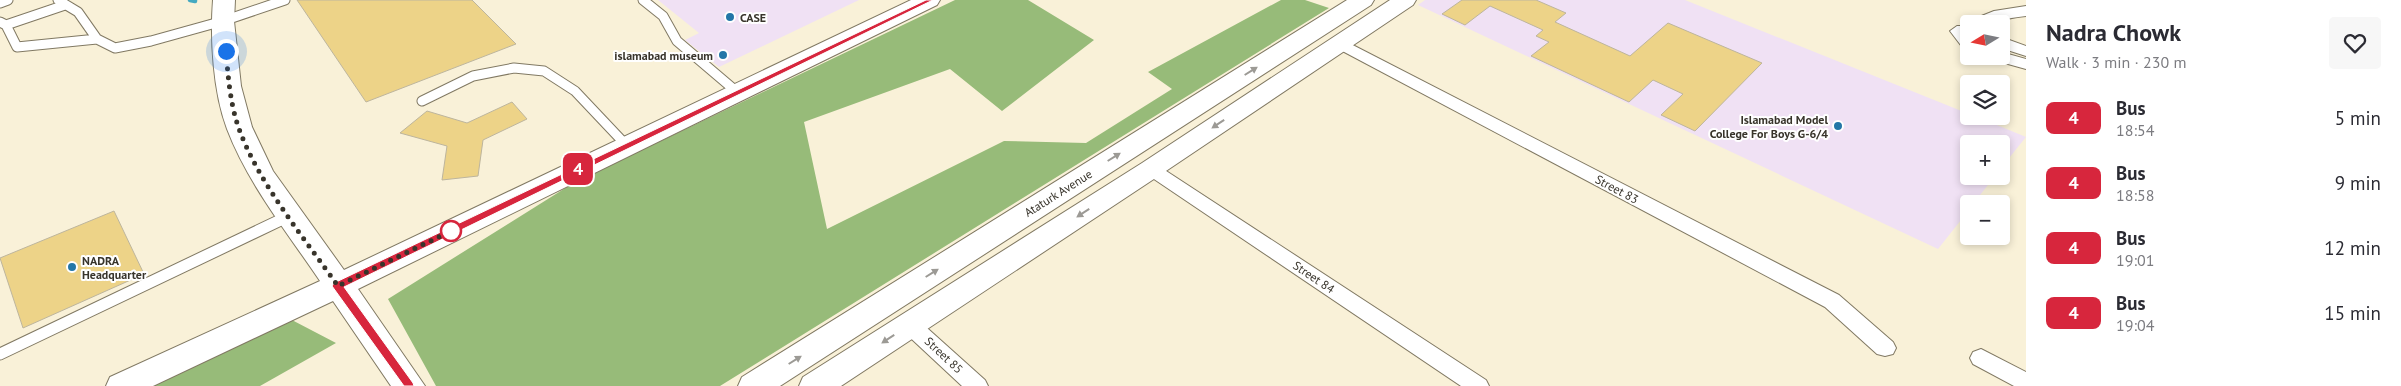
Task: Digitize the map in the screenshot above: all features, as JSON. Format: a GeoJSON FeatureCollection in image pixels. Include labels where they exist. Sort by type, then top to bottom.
{"type":"FeatureCollection","features":[{"type":"Feature","properties":{"kind":"street"},"geometry":{"type":"LineString","coordinates":[[122,386],[338,286],[929,0]]}},
{"type":"Feature","properties":{"kind":"street","name":"Ataturk Avenue"},"geometry":{"type":"LineString","coordinates":[[754,386],[1364,8],[1405,0]]}},
{"type":"Feature","properties":{"kind":"street","name":"Ataturk Avenue"},"geometry":{"type":"LineString","coordinates":[[815,386],[1151,169],[1338,43],[1364,8]]}},
{"type":"Feature","properties":{"kind":"street"},"geometry":{"type":"LineString","coordinates":[[224,11],[229,86],[238,127],[261,174],[408,386]]}},
{"type":"Feature","properties":{"kind":"street"},"geometry":{"type":"LineString","coordinates":[[1998,15],[2026,11]]}},
{"type":"Feature","properties":{"kind":"street","name":"Street 83"},"geometry":{"type":"LineString","coordinates":[[1338,43],[1832,301],[1886,348]]}},
{"type":"Feature","properties":{"kind":"street"},"geometry":{"type":"LineString","coordinates":[[2010,45],[2026,51]]}},
{"type":"Feature","properties":{"kind":"street"},"geometry":{"type":"LineString","coordinates":[[2010,60],[2026,64]]}},
{"type":"Feature","properties":{"kind":"street","name":"Street 84"},"geometry":{"type":"LineString","coordinates":[[1151,169],[1478,386]]}},
{"type":"Feature","properties":{"kind":"street","name":"Street 85"},"geometry":{"type":"LineString","coordinates":[[910,325],[977,386]]}},
{"type":"Feature","properties":{"kind":"street"},"geometry":{"type":"LineString","coordinates":[[1981,358],[2026,382]]}},
{"type":"Feature","properties":{"kind":"lane"},"geometry":{"type":"LineString","coordinates":[[0,2],[8,0]]}},
{"type":"Feature","properties":{"kind":"lane"},"geometry":{"type":"LineString","coordinates":[[97,40],[78,12],[62,2],[3,24],[17,47],[97,40],[115,48],[151,41],[224,11],[285,0]]}},
{"type":"Feature","properties":{"kind":"lane"},"geometry":{"type":"LineString","coordinates":[[643,0],[660,13],[677,42],[737,92]]}},
{"type":"Feature","properties":{"kind":"lane"},"geometry":{"type":"LineString","coordinates":[[422,102],[473,76],[514,68],[544,70],[574,90],[627,146]]}},
{"type":"Feature","properties":{"kind":"lane"},"geometry":{"type":"LineString","coordinates":[[0,354],[289,216]]}},
{"type":"Feature","properties":{"kind":"shaded area"},"geometry":{"type":"Polygon","coordinates":[[[658,0],[859,0],[719,67],[685,40],[699,33],[658,0]]]}},
{"type":"Feature","properties":{"kind":"shaded area","name":"Islamabad Model College For Boys G-6/4"},"geometry":{"type":"Polygon","coordinates":[[[1425,0],[1685,0],[1960,110],[1960,125],[1997,125],[2026,137],[2010,157],[2010,135],[1960,135],[1960,185],[1988,185],[1980,195],[1960,195],[1960,221],[1938,249],[1418,5],[1425,0]]]}},
{"type":"Feature","properties":{"kind":"green space"},"geometry":{"type":"Polygon","coordinates":[[[955,0],[1028,0],[1094,40],[1002,111],[950,69],[804,122],[827,229],[1004,141],[1086,143],[1172,89],[1148,72],[1281,0],[1305,0],[1329,8],[720,386],[436,386],[388,299],[575,182],[955,0]]]}},
{"type":"Feature","properties":{"kind":"green space"},"geometry":{"type":"Polygon","coordinates":[[[290,319],[336,343],[260,386],[153,386],[290,319]]]}},
{"type":"Feature","properties":{"kind":"building"},"geometry":{"type":"Polygon","coordinates":[[[297,0],[472,0],[516,44],[366,102],[297,0]]]}},
{"type":"Feature","properties":{"kind":"building","name":"Islamabad Model College For Boys G-6/4"},"geometry":{"type":"Polygon","coordinates":[[[1462,0],[1536,0],[1566,13],[1555,22],[1630,56],[1668,23],[1762,63],[1695,131],[1661,115],[1683,94],[1653,80],[1629,102],[1531,56],[1549,42],[1536,36],[1543,30],[1490,6],[1465,25],[1442,14],[1462,0]]]}},
{"type":"Feature","properties":{"kind":"building"},"geometry":{"type":"Polygon","coordinates":[[[512,102],[527,119],[483,140],[478,176],[442,180],[447,146],[400,133],[427,111],[467,123],[512,102]]]}},
{"type":"Feature","properties":{"kind":"building","name":"NADRA Headquarter"},"geometry":{"type":"Polygon","coordinates":[[[114,211],[144,274],[23,328],[0,258],[114,211]]]}},
{"type":"Feature","properties":{"kind":"waterway"},"geometry":{"type":"LineString","coordinates":[[190,0],[195,1]]}},
{"type":"Feature","properties":{"kind":"bus line","name":"4"},"geometry":{"type":"LineString","coordinates":[[408,386],[338,286],[929,0]]}},
{"type":"Feature","properties":{"kind":"place","name":"CASE"},"geometry":{"type":"Point","coordinates":[730,17]}},
{"type":"Feature","properties":{"kind":"place","name":"islamabad museum"},"geometry":{"type":"Point","coordinates":[723,55]}},
{"type":"Feature","properties":{"kind":"place","name":"Islamabad Model College For Boys G-6/4"},"geometry":{"type":"Point","coordinates":[1838,126]}},
{"type":"Feature","properties":{"kind":"place","name":"NADRA Headquarter"},"geometry":{"type":"Point","coordinates":[72,267]}},
{"type":"Feature","properties":{"kind":"route"},"geometry":{"type":"LineString","coordinates":[[226,51],[229,86],[238,127],[261,174],[338,286],[457,228],[451,231]]}}]}
